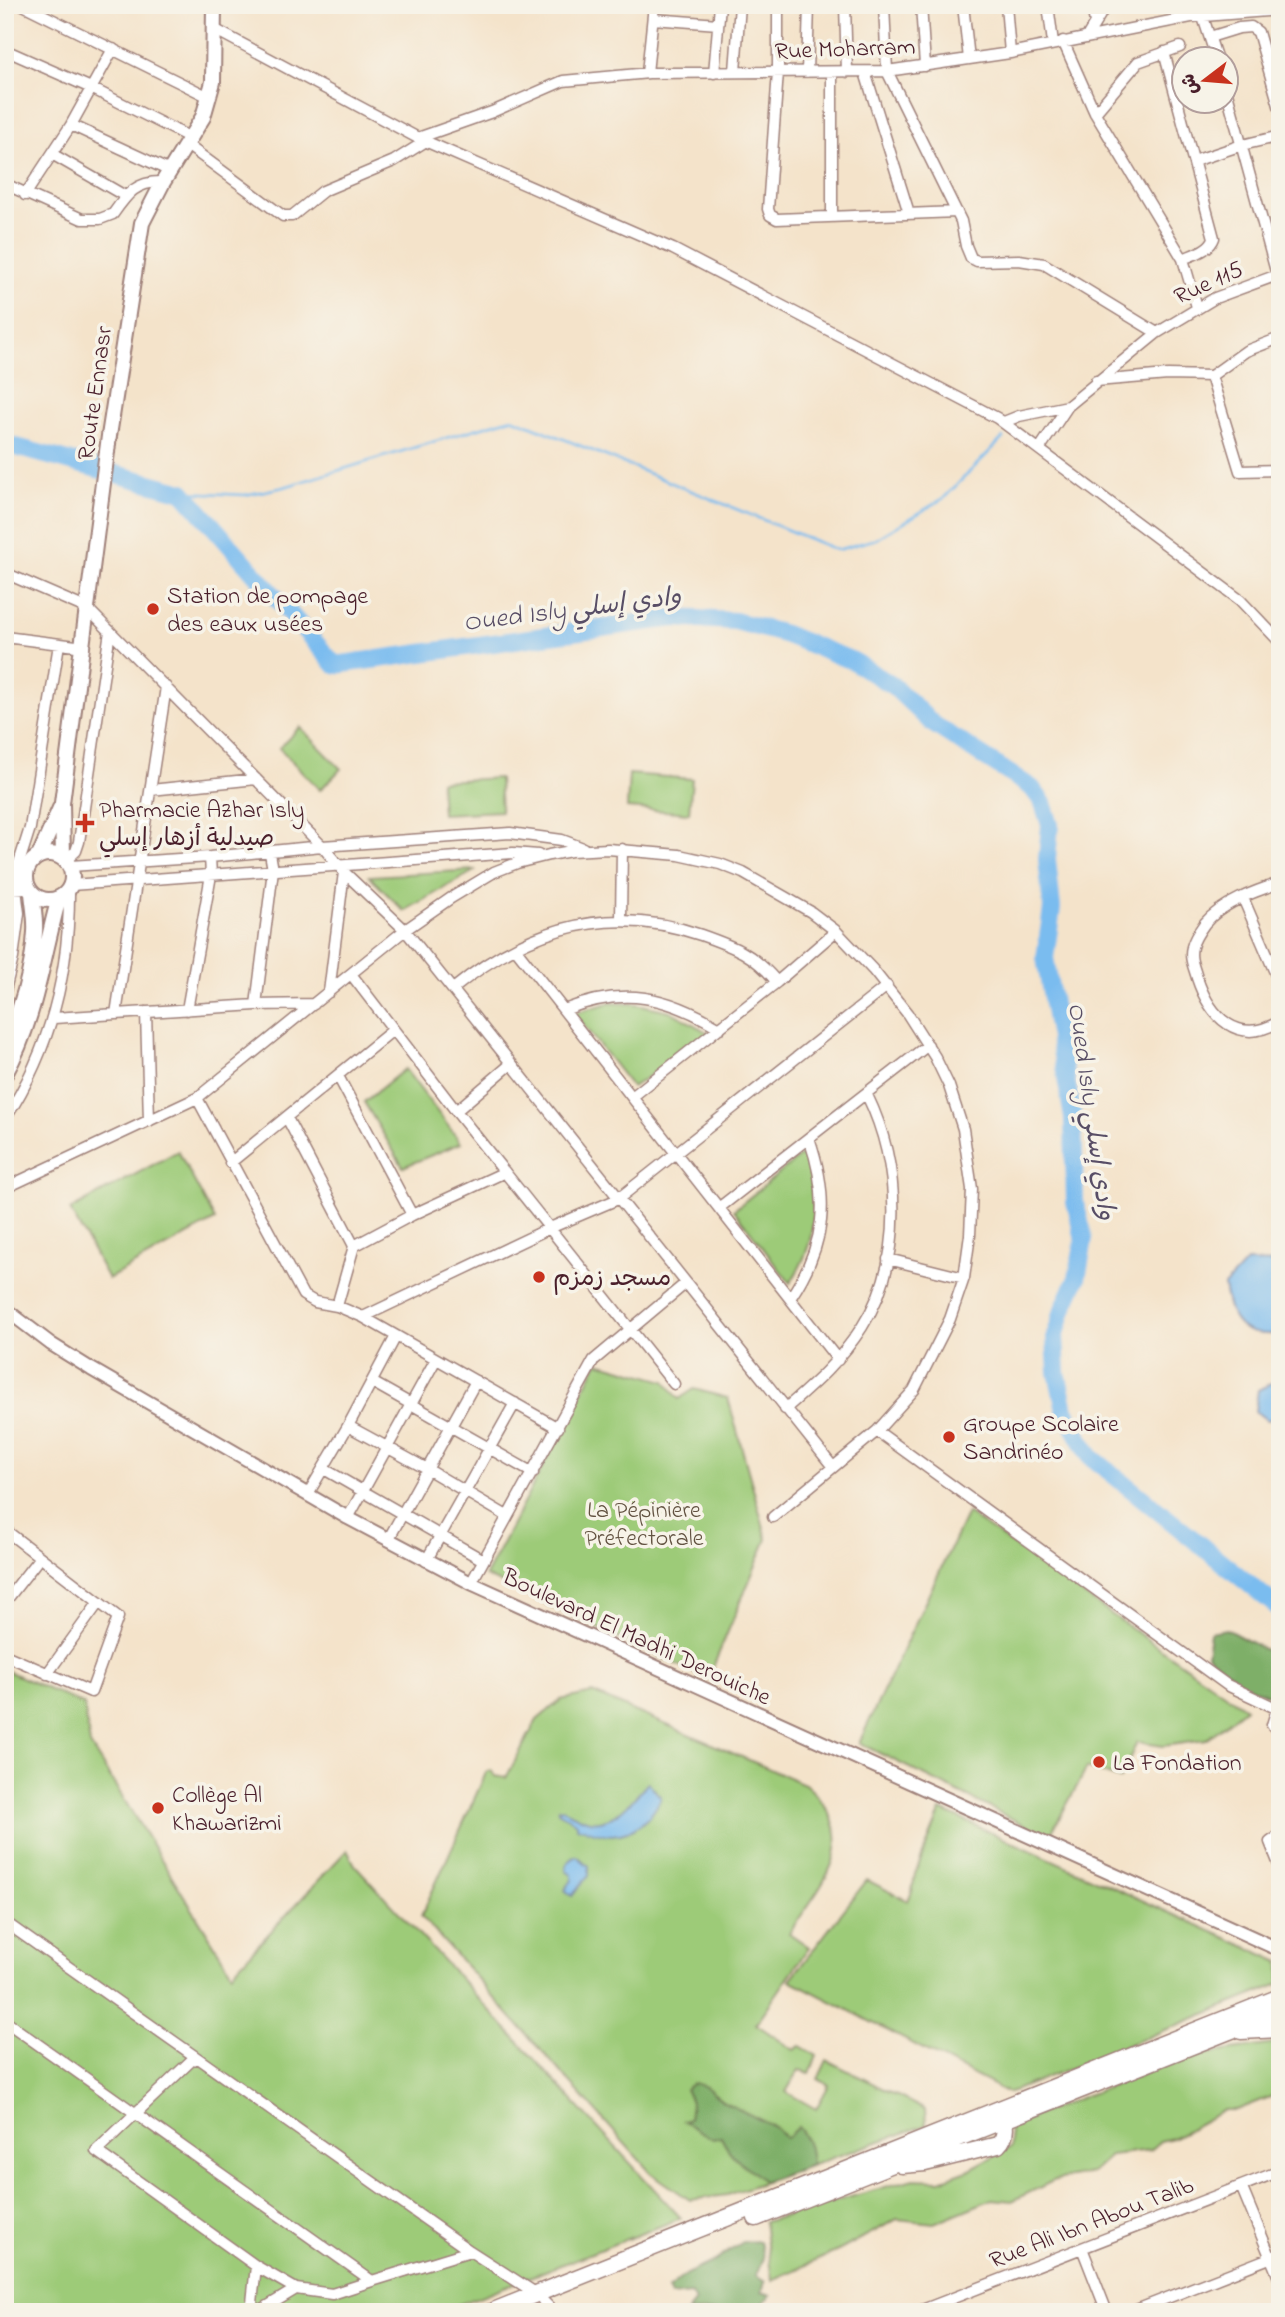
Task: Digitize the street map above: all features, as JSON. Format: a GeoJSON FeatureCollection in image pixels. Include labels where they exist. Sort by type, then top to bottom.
{"type":"FeatureCollection","features":[{"type":"Feature","properties":{"kind":"main road","name":"Route Ennasr"},"geometry":{"type":"LineString","coordinates":[[66,861],[62,803],[110,436],[142,223],[203,117],[213,82],[214,5]]}},
{"type":"Feature","properties":{"kind":"main road","name":"Route Ennasr"},"geometry":{"type":"LineString","coordinates":[[29,862],[62,803]]}},
{"type":"Feature","properties":{"kind":"main road"},"geometry":{"type":"LineString","coordinates":[[5,1045],[28,978],[36,930],[20,890],[29,862],[51,853],[66,861],[72,872],[49,932],[40,980],[25,1032],[5,1074]]}},
{"type":"Feature","properties":{"kind":"main road"},"geometry":{"type":"LineString","coordinates":[[20,890],[42,899],[66,890]]}},
{"type":"Feature","properties":{"kind":"main road"},"geometry":{"type":"LineString","coordinates":[[491,2312],[545,2302],[1280,1997]]}},
{"type":"Feature","properties":{"kind":"main road"},"geometry":{"type":"LineString","coordinates":[[516,2312],[892,2164],[1003,2114],[1280,2011]]}},
{"type":"Feature","properties":{"kind":"main road"},"geometry":{"type":"LineString","coordinates":[[1224,2032],[1280,2029]]}},
{"type":"Feature","properties":{"kind":"street"},"geometry":{"type":"LineString","coordinates":[[23,5],[209,97]]}},
{"type":"Feature","properties":{"kind":"street"},"geometry":{"type":"LineString","coordinates":[[646,73],[654,5]]}},
{"type":"Feature","properties":{"kind":"street"},"geometry":{"type":"LineString","coordinates":[[714,73],[720,5]]}},
{"type":"Feature","properties":{"kind":"street"},"geometry":{"type":"LineString","coordinates":[[735,71],[740,5]]}},
{"type":"Feature","properties":{"kind":"street"},"geometry":{"type":"LineString","coordinates":[[778,5],[778,72],[769,212],[777,219],[957,212]]}},
{"type":"Feature","properties":{"kind":"street"},"geometry":{"type":"LineString","coordinates":[[807,72],[809,5]]}},
{"type":"Feature","properties":{"kind":"street"},"geometry":{"type":"LineString","coordinates":[[845,5],[847,72]]}},
{"type":"Feature","properties":{"kind":"street"},"geometry":{"type":"LineString","coordinates":[[884,5],[887,71],[957,212],[968,253],[973,260],[1019,260],[1044,264],[1157,333]]}},
{"type":"Feature","properties":{"kind":"street"},"geometry":{"type":"LineString","coordinates":[[921,5],[925,66]]}},
{"type":"Feature","properties":{"kind":"street"},"geometry":{"type":"LineString","coordinates":[[964,5],[969,59]]}},
{"type":"Feature","properties":{"kind":"street"},"geometry":{"type":"LineString","coordinates":[[1006,5],[1010,52]]}},
{"type":"Feature","properties":{"kind":"street"},"geometry":{"type":"LineString","coordinates":[[1048,5],[1058,42],[1095,113],[1183,259],[1197,307]]}},
{"type":"Feature","properties":{"kind":"street"},"geometry":{"type":"LineString","coordinates":[[1092,5],[1095,23]]}},
{"type":"Feature","properties":{"kind":"street"},"geometry":{"type":"LineString","coordinates":[[1088,35],[1106,5]]}},
{"type":"Feature","properties":{"kind":"street","name":"Rue Moharram"},"geometry":{"type":"LineString","coordinates":[[189,142],[286,217],[292,216],[323,191],[394,161],[422,140],[564,81],[646,73],[887,71],[1010,52],[1201,10],[1276,8]]}},
{"type":"Feature","properties":{"kind":"street"},"geometry":{"type":"LineString","coordinates":[[1201,10],[1213,46]]}},
{"type":"Feature","properties":{"kind":"street"},"geometry":{"type":"LineString","coordinates":[[653,19],[718,24]]}},
{"type":"Feature","properties":{"kind":"street"},"geometry":{"type":"LineString","coordinates":[[1210,37],[1238,28],[1251,27],[1258,32],[1280,109]]}},
{"type":"Feature","properties":{"kind":"street"},"geometry":{"type":"LineString","coordinates":[[214,29],[422,140],[673,249],[1004,422],[1240,600],[1280,642]]}},
{"type":"Feature","properties":{"kind":"street"},"geometry":{"type":"LineString","coordinates":[[25,195],[71,125],[113,49]]}},
{"type":"Feature","properties":{"kind":"street"},"geometry":{"type":"LineString","coordinates":[[5,50],[92,88],[189,142]]}},
{"type":"Feature","properties":{"kind":"street"},"geometry":{"type":"LineString","coordinates":[[1095,113],[1138,62],[1170,50]]}},
{"type":"Feature","properties":{"kind":"street"},"geometry":{"type":"LineString","coordinates":[[1164,52],[1214,238],[1212,244],[1183,259]]}},
{"type":"Feature","properties":{"kind":"street"},"geometry":{"type":"LineString","coordinates":[[865,72],[909,213]]}},
{"type":"Feature","properties":{"kind":"street"},"geometry":{"type":"LineString","coordinates":[[832,73],[832,216]]}},
{"type":"Feature","properties":{"kind":"street"},"geometry":{"type":"LineString","coordinates":[[1234,116],[1279,275]]}},
{"type":"Feature","properties":{"kind":"street"},"geometry":{"type":"LineString","coordinates":[[71,125],[167,177]]}},
{"type":"Feature","properties":{"kind":"street"},"geometry":{"type":"LineString","coordinates":[[1194,161],[1280,136]]}},
{"type":"Feature","properties":{"kind":"street"},"geometry":{"type":"LineString","coordinates":[[52,154],[125,196]]}},
{"type":"Feature","properties":{"kind":"street"},"geometry":{"type":"LineString","coordinates":[[5,184],[82,219],[91,220],[113,214],[125,196],[139,186],[167,177]]}},
{"type":"Feature","properties":{"kind":"street","name":"Rue 115"},"geometry":{"type":"LineString","coordinates":[[1040,448],[1068,406],[1157,333],[1197,307],[1226,293],[1279,275]]}},
{"type":"Feature","properties":{"kind":"street"},"geometry":{"type":"LineString","coordinates":[[1096,381],[1168,375],[1211,376],[1246,351],[1280,338]]}},
{"type":"Feature","properties":{"kind":"street"},"geometry":{"type":"LineString","coordinates":[[1211,376],[1240,471],[1280,470]]}},
{"type":"Feature","properties":{"kind":"street"},"geometry":{"type":"LineString","coordinates":[[1004,422],[1019,416],[1068,406]]}},
{"type":"Feature","properties":{"kind":"street"},"geometry":{"type":"LineString","coordinates":[[5,573],[88,609],[405,930],[833,1466]]}},
{"type":"Feature","properties":{"kind":"street"},"geometry":{"type":"LineString","coordinates":[[66,861],[76,851],[79,842],[110,631]]}},
{"type":"Feature","properties":{"kind":"street"},"geometry":{"type":"LineString","coordinates":[[5,637],[84,647]]}},
{"type":"Feature","properties":{"kind":"street"},"geometry":{"type":"LineString","coordinates":[[5,867],[29,862],[30,828],[59,644]]}},
{"type":"Feature","properties":{"kind":"street"},"geometry":{"type":"LineString","coordinates":[[116,1014],[166,687]]}},
{"type":"Feature","properties":{"kind":"street"},"geometry":{"type":"LineString","coordinates":[[150,790],[256,779]]}},
{"type":"Feature","properties":{"kind":"street"},"geometry":{"type":"LineString","coordinates":[[66,861],[140,862],[510,833],[562,840],[587,850]]}},
{"type":"Feature","properties":{"kind":"street"},"geometry":{"type":"LineString","coordinates":[[621,919],[622,849]]}},
{"type":"Feature","properties":{"kind":"street"},"geometry":{"type":"LineString","coordinates":[[5,1188],[197,1098],[405,930],[482,879],[517,863],[549,855],[622,849],[679,855],[729,867],[811,912],[836,932],[887,986],[928,1045],[953,1096],[969,1160],[973,1207],[964,1278],[950,1319],[921,1378],[908,1398],[877,1431],[773,1517]]}},
{"type":"Feature","properties":{"kind":"street"},"geometry":{"type":"LineString","coordinates":[[256,1004],[273,870],[270,853]]}},
{"type":"Feature","properties":{"kind":"street"},"geometry":{"type":"LineString","coordinates":[[5,1119],[34,1070],[54,1017],[65,961],[70,914],[66,890],[137,880],[211,874],[341,868],[513,853],[549,855]]}},
{"type":"Feature","properties":{"kind":"street"},"geometry":{"type":"LineString","coordinates":[[187,1010],[211,874],[210,857]]}},
{"type":"Feature","properties":{"kind":"street"},"geometry":{"type":"LineString","coordinates":[[328,992],[341,868]]}},
{"type":"Feature","properties":{"kind":"street"},"geometry":{"type":"LineString","coordinates":[[1280,883],[1243,898],[1206,921],[1192,946],[1191,958],[1210,1008],[1221,1020],[1236,1029],[1252,1031],[1280,1021]]}},
{"type":"Feature","properties":{"kind":"street"},"geometry":{"type":"LineString","coordinates":[[5,990],[13,958],[20,890]]}},
{"type":"Feature","properties":{"kind":"street"},"geometry":{"type":"LineString","coordinates":[[1243,898],[1280,984]]}},
{"type":"Feature","properties":{"kind":"street"},"geometry":{"type":"LineString","coordinates":[[453,989],[474,972],[515,948],[561,929],[621,919],[675,926],[724,944],[761,963],[777,982]]}},
{"type":"Feature","properties":{"kind":"street"},"geometry":{"type":"LineString","coordinates":[[632,1097],[836,932]]}},
{"type":"Feature","properties":{"kind":"street"},"geometry":{"type":"LineString","coordinates":[[515,948],[838,1360]]}},
{"type":"Feature","properties":{"kind":"street"},"geometry":{"type":"LineString","coordinates":[[351,974],[456,1111],[674,1384]]}},
{"type":"Feature","properties":{"kind":"street"},"geometry":{"type":"LineString","coordinates":[[363,1318],[550,1228],[618,1199],[887,986]]}},
{"type":"Feature","properties":{"kind":"street"},"geometry":{"type":"LineString","coordinates":[[564,1010],[601,998],[642,998],[669,1002],[720,1028]]}},
{"type":"Feature","properties":{"kind":"street"},"geometry":{"type":"LineString","coordinates":[[54,1017],[256,1004],[314,1004]]}},
{"type":"Feature","properties":{"kind":"street"},"geometry":{"type":"LineString","coordinates":[[146,1012],[149,1121]]}},
{"type":"Feature","properties":{"kind":"street"},"geometry":{"type":"LineString","coordinates":[[230,1163],[393,1030]]}},
{"type":"Feature","properties":{"kind":"street"},"geometry":{"type":"LineString","coordinates":[[720,1207],[928,1045]]}},
{"type":"Feature","properties":{"kind":"street"},"geometry":{"type":"LineString","coordinates":[[456,1111],[511,1064]]}},
{"type":"Feature","properties":{"kind":"street"},"geometry":{"type":"LineString","coordinates":[[338,1076],[412,1215]]}},
{"type":"Feature","properties":{"kind":"street"},"geometry":{"type":"LineString","coordinates":[[785,1409],[838,1360],[872,1310],[888,1259],[893,1218],[890,1169],[882,1132],[867,1095]]}},
{"type":"Feature","properties":{"kind":"street"},"geometry":{"type":"LineString","coordinates":[[197,1098],[303,1295],[315,1302],[337,1306],[363,1318],[558,1428]]}},
{"type":"Feature","properties":{"kind":"street"},"geometry":{"type":"LineString","coordinates":[[288,1118],[354,1246],[337,1306]]}},
{"type":"Feature","properties":{"kind":"street"},"geometry":{"type":"LineString","coordinates":[[791,1297],[812,1259],[823,1215],[818,1168],[809,1139]]}},
{"type":"Feature","properties":{"kind":"street"},"geometry":{"type":"LineString","coordinates":[[354,1246],[412,1215],[505,1172]]}},
{"type":"Feature","properties":{"kind":"street"},"geometry":{"type":"LineString","coordinates":[[888,1259],[964,1278]]}},
{"type":"Feature","properties":{"kind":"street"},"geometry":{"type":"LineString","coordinates":[[471,1583],[594,1360],[686,1283]]}},
{"type":"Feature","properties":{"kind":"street","name":"Boulevard El Madhi Derouiche"},"geometry":{"type":"LineString","coordinates":[[5,1309],[51,1344],[91,1369],[426,1561],[1280,1950]]}},
{"type":"Feature","properties":{"kind":"street"},"geometry":{"type":"LineString","coordinates":[[308,1494],[396,1336]]}},
{"type":"Feature","properties":{"kind":"street"},"geometry":{"type":"LineString","coordinates":[[348,1518],[436,1359]]}},
{"type":"Feature","properties":{"kind":"street"},"geometry":{"type":"LineString","coordinates":[[388,1540],[476,1381]]}},
{"type":"Feature","properties":{"kind":"street"},"geometry":{"type":"LineString","coordinates":[[372,1382],[533,1473]]}},
{"type":"Feature","properties":{"kind":"street"},"geometry":{"type":"LineString","coordinates":[[426,1561],[515,1403]]}},
{"type":"Feature","properties":{"kind":"street"},"geometry":{"type":"LineString","coordinates":[[348,1426],[507,1516]]}},
{"type":"Feature","properties":{"kind":"street"},"geometry":{"type":"LineString","coordinates":[[877,1431],[1227,1685],[1279,1710],[1272,1725],[1280,1733]]}},
{"type":"Feature","properties":{"kind":"street"},"geometry":{"type":"LineString","coordinates":[[324,1469],[483,1560]]}},
{"type":"Feature","properties":{"kind":"street"},"geometry":{"type":"LineString","coordinates":[[5,1531],[118,1616],[91,1692],[5,1655]]}},
{"type":"Feature","properties":{"kind":"street"},"geometry":{"type":"LineString","coordinates":[[5,1602],[40,1557]]}},
{"type":"Feature","properties":{"kind":"street"},"geometry":{"type":"LineString","coordinates":[[47,1674],[99,1602]]}},
{"type":"Feature","properties":{"kind":"street"},"geometry":{"type":"LineString","coordinates":[[1280,1835],[1270,1842],[1280,1867]]}},
{"type":"Feature","properties":{"kind":"street"},"geometry":{"type":"LineString","coordinates":[[5,1922],[545,2302]]}},
{"type":"Feature","properties":{"kind":"street"},"geometry":{"type":"LineString","coordinates":[[5,2021],[372,2281]]}},
{"type":"Feature","properties":{"kind":"street"},"geometry":{"type":"LineString","coordinates":[[195,2057],[96,2151],[256,2266],[296,2289],[332,2294],[470,2251]]}},
{"type":"Feature","properties":{"kind":"street","name":"Rue Ali Ibn Abou Talib"},"geometry":{"type":"LineString","coordinates":[[917,2312],[1280,2171]]}},
{"type":"Feature","properties":{"kind":"street"},"geometry":{"type":"LineString","coordinates":[[1241,2186],[1275,2256],[1280,2280]]}},
{"type":"Feature","properties":{"kind":"street"},"geometry":{"type":"LineString","coordinates":[[1082,2248],[1107,2312]]}},
{"type":"Feature","properties":{"kind":"street"},"geometry":{"type":"LineString","coordinates":[[1131,2312],[1275,2256]]}},
{"type":"Feature","properties":{"kind":"street"},"geometry":{"type":"LineString","coordinates":[[251,2312],[256,2266]]}},
{"type":"Feature","properties":{"kind":"street"},"geometry":{"type":"LineString","coordinates":[[258,2312],[296,2289]]}},
{"type":"Feature","properties":{"kind":"green space"},"geometry":{"type":"Polygon","coordinates":[[[300,727],[341,769],[320,790],[279,748],[300,727]]]}},
{"type":"Feature","properties":{"kind":"green space"},"geometry":{"type":"Polygon","coordinates":[[[629,774],[692,779],[689,813],[627,808],[629,774]]]}},
{"type":"Feature","properties":{"kind":"green space"},"geometry":{"type":"Polygon","coordinates":[[[499,778],[501,811],[442,814],[440,781],[499,778]]]}},
{"type":"Feature","properties":{"kind":"green space"},"geometry":{"type":"Polygon","coordinates":[[[476,870],[404,911],[369,876],[476,870]]]}},
{"type":"Feature","properties":{"kind":"green space"},"geometry":{"type":"Polygon","coordinates":[[[609,1003],[637,1004],[670,1011],[712,1035],[632,1087],[574,1013],[609,1003]]]}},
{"type":"Feature","properties":{"kind":"green space"},"geometry":{"type":"Polygon","coordinates":[[[405,1069],[461,1143],[403,1167],[364,1102],[405,1069]]]}},
{"type":"Feature","properties":{"kind":"green space"},"geometry":{"type":"Polygon","coordinates":[[[178,1151],[215,1220],[108,1279],[70,1210],[178,1151]]]}},
{"type":"Feature","properties":{"kind":"green space"},"geometry":{"type":"Polygon","coordinates":[[[804,1153],[812,1187],[813,1220],[806,1252],[790,1283],[734,1210],[804,1153]]]}},
{"type":"Feature","properties":{"kind":"green space","name":"La Pépinière Préfectorale"},"geometry":{"type":"Polygon","coordinates":[[[598,1362],[665,1381],[679,1399],[694,1389],[728,1398],[767,1539],[708,1679],[485,1576],[598,1362]]]}},
{"type":"Feature","properties":{"kind":"green space"},"geometry":{"type":"Polygon","coordinates":[[[967,1513],[1245,1708],[1206,1740],[1163,1746],[1137,1742],[1120,1779],[1087,1768],[1049,1837],[859,1743],[967,1513]]]}},
{"type":"Feature","properties":{"kind":"green space"},"geometry":{"type":"Polygon","coordinates":[[[1226,1629],[1280,1658],[1280,1700],[1243,1685],[1207,1655],[1210,1632],[1226,1629]]]}},
{"type":"Feature","properties":{"kind":"green space"},"geometry":{"type":"Polygon","coordinates":[[[5,1670],[84,1705],[90,1745],[232,1973],[347,1850],[355,1865],[681,2218],[440,2312],[5,2312],[5,1670]]]}},
{"type":"Feature","properties":{"kind":"green space"},"geometry":{"type":"Polygon","coordinates":[[[592,1693],[805,1784],[824,1804],[834,1823],[837,1841],[834,1859],[826,1877],[789,1933],[809,1947],[756,2024],[794,2050],[800,2046],[817,2056],[810,2073],[799,2070],[786,2092],[816,2109],[829,2085],[818,2079],[827,2060],[925,2110],[926,2125],[727,2195],[690,2200],[651,2173],[421,1916],[486,1773],[491,1770],[495,1776],[506,1778],[537,1720],[561,1700],[592,1693]]]}},
{"type":"Feature","properties":{"kind":"green space"},"geometry":{"type":"Polygon","coordinates":[[[941,1810],[1280,1962],[1280,1984],[1008,2093],[790,1980],[867,1880],[908,1901],[915,1874],[941,1810]]]}},
{"type":"Feature","properties":{"kind":"green space"},"geometry":{"type":"Polygon","coordinates":[[[1280,2043],[1280,2093],[1237,2110],[1224,2110],[1173,2138],[1160,2141],[1150,2150],[1111,2155],[1091,2173],[1055,2180],[1012,2201],[992,2199],[934,2223],[897,2219],[840,2250],[772,2280],[764,2222],[913,2179],[940,2180],[970,2169],[1011,2147],[1009,2126],[1185,2057],[1280,2043]]]}},
{"type":"Feature","properties":{"kind":"green space"},"geometry":{"type":"Polygon","coordinates":[[[694,2083],[706,2087],[724,2102],[775,2127],[786,2138],[798,2127],[806,2140],[811,2165],[764,2182],[735,2157],[721,2137],[713,2139],[683,2121],[689,2119],[691,2102],[685,2089],[694,2083]]]}},
{"type":"Feature","properties":{"kind":"green space"},"geometry":{"type":"Polygon","coordinates":[[[760,2241],[763,2258],[756,2276],[765,2282],[762,2292],[771,2295],[762,2304],[760,2312],[687,2312],[695,2302],[691,2294],[671,2296],[668,2289],[686,2274],[715,2261],[743,2242],[760,2241]]]}},
{"type":"Feature","properties":{"kind":"water"},"geometry":{"type":"Polygon","coordinates":[[[1246,1262],[1280,1263],[1280,1335],[1254,1333],[1244,1329],[1231,1314],[1224,1286],[1246,1262]]]}},
{"type":"Feature","properties":{"kind":"water"},"geometry":{"type":"Polygon","coordinates":[[[1280,1379],[1280,1418],[1267,1420],[1255,1411],[1258,1390],[1280,1379]]]}},
{"type":"Feature","properties":{"kind":"water"},"geometry":{"type":"Polygon","coordinates":[[[648,1783],[661,1797],[658,1804],[648,1818],[626,1832],[610,1835],[577,1827],[577,1823],[558,1812],[559,1808],[590,1821],[608,1819],[623,1810],[648,1783]]]}},
{"type":"Feature","properties":{"kind":"water"},"geometry":{"type":"Polygon","coordinates":[[[577,1856],[589,1866],[589,1875],[572,1896],[565,1890],[572,1880],[572,1874],[566,1867],[572,1858],[577,1856]]]}},
{"type":"Feature","properties":{"kind":"waterway"},"geometry":{"type":"LineString","coordinates":[[183,492],[245,495],[284,487],[512,418],[837,550],[876,539],[944,498],[1003,438]]}},
{"type":"Feature","properties":{"kind":"waterway","name":"Oued Isly وادي إسلي"},"geometry":{"type":"LineString","coordinates":[[5,444],[183,492],[335,665],[674,618],[735,621],[784,634],[853,661],[893,686],[933,724],[1032,788],[1043,803],[1050,825],[1047,859],[1052,908],[1045,958],[1073,1118],[1075,1202],[1084,1239],[1077,1278],[1055,1337],[1057,1372],[1065,1410],[1090,1456],[1280,1609]]}},
{"type":"Feature","properties":{"kind":"place","name":"Station de pompage des eaux usées"},"geometry":{"type":"Point","coordinates":[153,609]}},
{"type":"Feature","properties":{"kind":"place","name":"Pharmacie Azhar Isly صيدلية أزهار إسلي"},"geometry":{"type":"Point","coordinates":[85,823]}},
{"type":"Feature","properties":{"kind":"place","name":"مسجد زمزم"},"geometry":{"type":"Point","coordinates":[539,1277]}},
{"type":"Feature","properties":{"kind":"place","name":"Groupe Scolaire Sandrinéo"},"geometry":{"type":"Point","coordinates":[949,1437]}},
{"type":"Feature","properties":{"kind":"place","name":"La Fondation"},"geometry":{"type":"Point","coordinates":[1099,1762]}},
{"type":"Feature","properties":{"kind":"place","name":"Collège Al Khawarizmi"},"geometry":{"type":"Point","coordinates":[158,1808]}}]}
